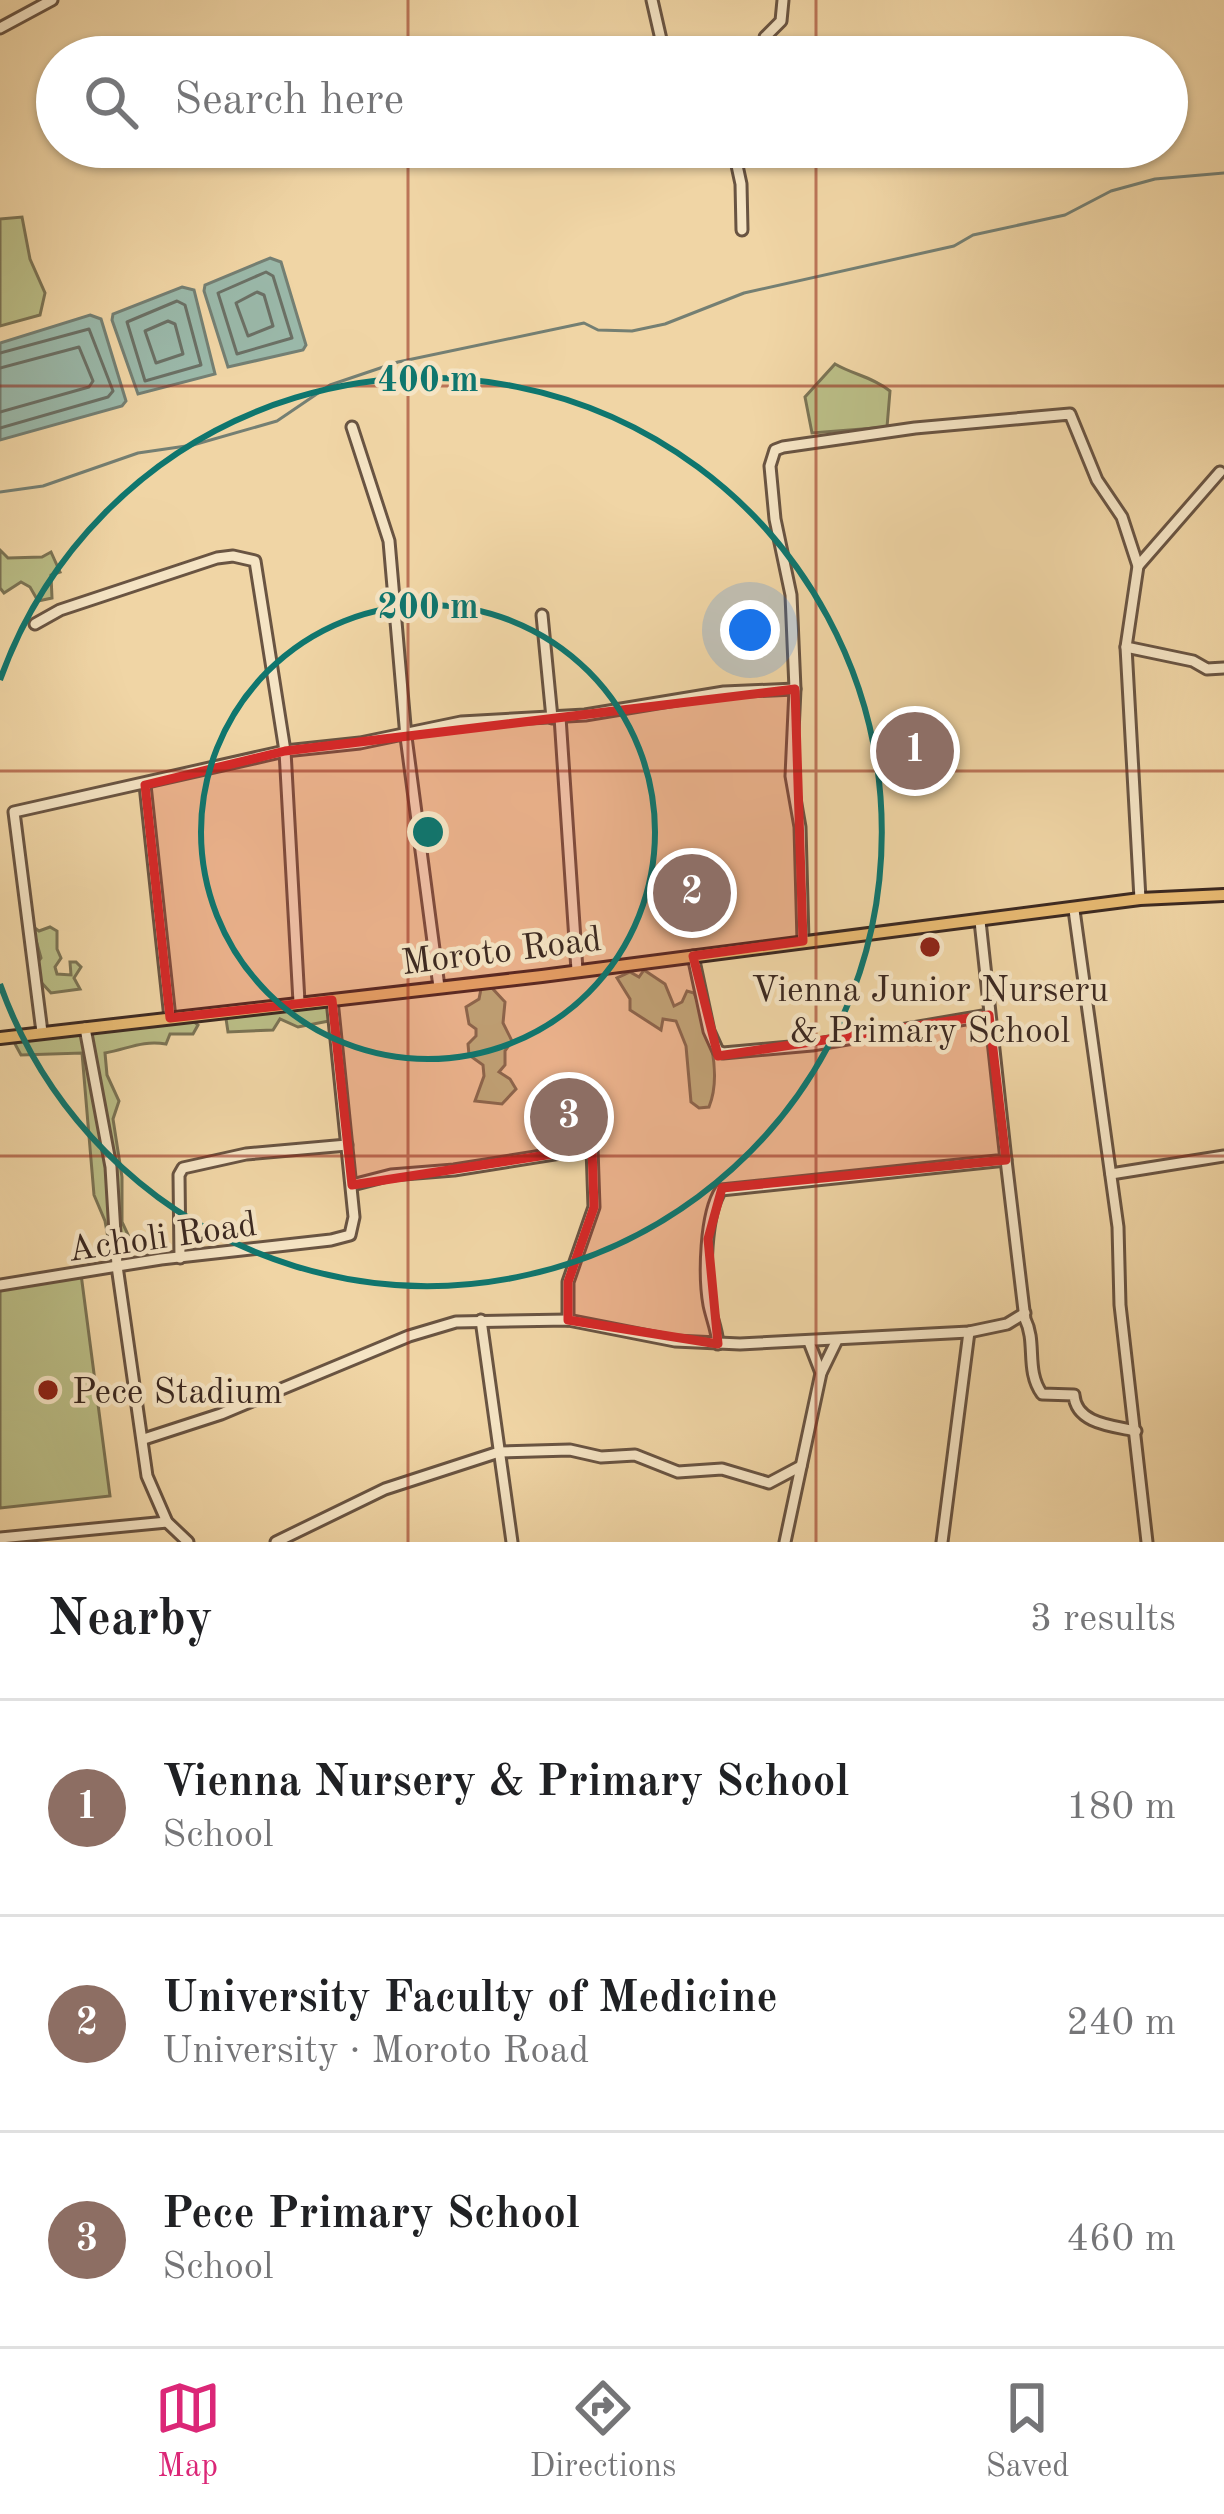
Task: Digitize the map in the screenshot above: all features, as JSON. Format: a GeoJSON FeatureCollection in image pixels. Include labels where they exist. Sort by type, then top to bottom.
{"type":"FeatureCollection","features":[{"type":"Feature","properties":{"kind":"main road","name":"Moroto Road"},"geometry":{"type":"LineString","coordinates":[[0,1038],[1140,899],[1224,895]]}},
{"type":"Feature","properties":{"kind":"street"},"geometry":{"type":"LineString","coordinates":[[0,28],[52,0]]}},
{"type":"Feature","properties":{"kind":"street"},"geometry":{"type":"LineString","coordinates":[[652,0],[660,36]]}},
{"type":"Feature","properties":{"kind":"street"},"geometry":{"type":"LineString","coordinates":[[766,36],[781,21],[783,0]]}},
{"type":"Feature","properties":{"kind":"street"},"geometry":{"type":"LineString","coordinates":[[738,168],[742,230]]}},
{"type":"Feature","properties":{"kind":"street"},"geometry":{"type":"LineString","coordinates":[[803,941],[800,827],[791,776],[795,689],[790,588],[775,519],[770,466],[775,450],[783,447],[914,428],[1070,414],[1097,480],[1123,518],[1138,566],[1126,647],[1140,899]]}},
{"type":"Feature","properties":{"kind":"street"},"geometry":{"type":"LineString","coordinates":[[352,427],[388,541],[405,732],[439,987]]}},
{"type":"Feature","properties":{"kind":"street"},"geometry":{"type":"LineString","coordinates":[[1138,566],[1220,472]]}},
{"type":"Feature","properties":{"kind":"street"},"geometry":{"type":"LineString","coordinates":[[35,624],[60,610],[217,558],[254,560],[285,751],[299,1002]]}},
{"type":"Feature","properties":{"kind":"street"},"geometry":{"type":"LineString","coordinates":[[542,615],[556,718],[577,970]]}},
{"type":"Feature","properties":{"kind":"street"},"geometry":{"type":"LineString","coordinates":[[1126,647],[1193,661],[1207,669],[1224,668]]}},
{"type":"Feature","properties":{"kind":"street"},"geometry":{"type":"LineString","coordinates":[[42,1032],[14,812],[285,751],[360,743],[461,722],[556,718],[724,692],[795,689]]}},
{"type":"Feature","properties":{"kind":"street"},"geometry":{"type":"LineString","coordinates":[[145,785],[170,1018]]}},
{"type":"Feature","properties":{"kind":"street"},"geometry":{"type":"LineString","coordinates":[[1074,910],[1112,1174],[1120,1244],[1120,1305],[1147,1542]]}},
{"type":"Feature","properties":{"kind":"street"},"geometry":{"type":"LineString","coordinates":[[980,921],[1030,1330],[1030,1369],[1039,1391],[1056,1397],[1070,1394],[1084,1416],[1136,1431]]}},
{"type":"Feature","properties":{"kind":"street"},"geometry":{"type":"LineString","coordinates":[[693,956],[709,1031],[723,1054],[812,1045],[989,1016]]}},
{"type":"Feature","properties":{"kind":"street"},"geometry":{"type":"LineString","coordinates":[[332,1000],[352,1185],[391,1175],[454,1171],[592,1148],[594,1207],[568,1282],[568,1320]]}},
{"type":"Feature","properties":{"kind":"street"},"geometry":{"type":"LineString","coordinates":[[85,1028],[111,1168],[117,1266],[147,1476],[166,1522],[188,1542]]}},
{"type":"Feature","properties":{"kind":"street"},"geometry":{"type":"LineString","coordinates":[[180,1258],[179,1174],[183,1168],[246,1154],[347,1145]]}},
{"type":"Feature","properties":{"kind":"street"},"geometry":{"type":"LineString","coordinates":[[1112,1174],[1224,1156]]}},
{"type":"Feature","properties":{"kind":"street"},"geometry":{"type":"LineString","coordinates":[[718,1344],[709,1300],[708,1239],[712,1204],[721,1190],[1006,1160]]}},
{"type":"Feature","properties":{"kind":"street","name":"Acholi Road"},"geometry":{"type":"LineString","coordinates":[[0,1285],[344,1238],[353,1229],[352,1185]]}},
{"type":"Feature","properties":{"kind":"street"},"geometry":{"type":"LineString","coordinates":[[144,1439],[221,1414],[438,1326],[481,1320],[568,1320],[674,1341],[809,1342],[969,1332],[1007,1324],[1025,1313]]}},
{"type":"Feature","properties":{"kind":"street"},"geometry":{"type":"LineString","coordinates":[[481,1320],[512,1542]]}},
{"type":"Feature","properties":{"kind":"street"},"geometry":{"type":"LineString","coordinates":[[942,1542],[969,1332]]}},
{"type":"Feature","properties":{"kind":"street"},"geometry":{"type":"LineString","coordinates":[[785,1542],[820,1373],[837,1340]]}},
{"type":"Feature","properties":{"kind":"street"},"geometry":{"type":"LineString","coordinates":[[809,1342],[820,1373]]}},
{"type":"Feature","properties":{"kind":"street"},"geometry":{"type":"LineString","coordinates":[[276,1542],[385,1489],[499,1452],[635,1454],[678,1472],[722,1469],[769,1483],[800,1466]]}},
{"type":"Feature","properties":{"kind":"street"},"geometry":{"type":"LineString","coordinates":[[0,1538],[166,1522]]}},
{"type":"Feature","properties":{"kind":"highlighted area"},"geometry":{"type":"Polygon","coordinates":[[[795,689],[803,941],[693,956],[718,1056],[989,1015],[1006,1160],[722,1188],[708,1239],[718,1344],[568,1320],[568,1282],[594,1207],[592,1148],[352,1185],[332,1000],[170,1018],[145,785],[285,751],[795,689]]]}},
{"type":"Feature","properties":{"kind":"green space"},"geometry":{"type":"Polygon","coordinates":[[[22,217],[30,259],[45,293],[40,315],[0,326],[0,219],[22,217]]]}},
{"type":"Feature","properties":{"kind":"green space"},"geometry":{"type":"Polygon","coordinates":[[[835,364],[890,391],[887,427],[812,433],[805,397],[835,364]]]}},
{"type":"Feature","properties":{"kind":"green space"},"geometry":{"type":"Polygon","coordinates":[[[0,550],[8,558],[42,557],[51,552],[60,572],[51,575],[52,598],[38,601],[21,582],[4,593],[0,550]]]}},
{"type":"Feature","properties":{"kind":"green space"},"geometry":{"type":"Polygon","coordinates":[[[32,926],[57,931],[61,958],[55,967],[57,974],[71,975],[70,962],[76,962],[81,967],[74,978],[80,989],[51,993],[40,981],[37,963],[41,958],[32,926]]]}},
{"type":"Feature","properties":{"kind":"green space"},"geometry":{"type":"Polygon","coordinates":[[[644,970],[665,984],[674,1006],[687,991],[694,993],[714,1064],[709,1107],[699,1108],[691,1102],[686,1046],[676,1021],[663,1019],[661,1030],[630,1010],[630,999],[617,978],[630,972],[639,977],[644,970]]]}},
{"type":"Feature","properties":{"kind":"green space"},"geometry":{"type":"Polygon","coordinates":[[[492,988],[505,1002],[503,1023],[512,1041],[499,1072],[516,1089],[502,1104],[475,1101],[483,1065],[469,1055],[468,1044],[476,1029],[469,1024],[466,1007],[479,999],[481,989],[492,988]]]}},
{"type":"Feature","properties":{"kind":"green space"},"geometry":{"type":"Polygon","coordinates":[[[329,1002],[329,1021],[298,1027],[280,1019],[273,1030],[228,1032],[225,1012],[329,1002]]]}},
{"type":"Feature","properties":{"kind":"green space"},"geometry":{"type":"Polygon","coordinates":[[[191,1019],[198,1025],[193,1034],[170,1034],[166,1044],[105,1053],[107,1075],[119,1101],[113,1119],[122,1177],[122,1222],[133,1263],[113,1265],[105,1221],[94,1195],[82,1053],[21,1055],[16,1034],[73,1031],[91,1035],[97,1029],[191,1019]]]}},
{"type":"Feature","properties":{"kind":"green space","name":"Pece Stadium"},"geometry":{"type":"Polygon","coordinates":[[[81,1274],[110,1496],[0,1508],[0,1284],[81,1274]]]}},
{"type":"Feature","properties":{"kind":"water"},"geometry":{"type":"Polygon","coordinates":[[[270,258],[281,262],[306,345],[303,350],[228,367],[205,285],[270,258]]]}},
{"type":"Feature","properties":{"kind":"water"},"geometry":{"type":"Polygon","coordinates":[[[182,287],[194,290],[215,374],[138,394],[113,314],[182,287]]]}},
{"type":"Feature","properties":{"kind":"water"},"geometry":{"type":"Polygon","coordinates":[[[90,315],[101,319],[126,401],[0,440],[0,343],[90,315]]]}},
{"type":"Feature","properties":{"kind":"waterway"},"geometry":{"type":"LineString","coordinates":[[0,492],[43,486],[138,453],[193,445],[277,421],[330,385],[398,362],[584,323],[598,330],[632,331],[665,324],[744,293],[954,246],[973,235],[1065,215],[1111,191],[1155,179],[1224,173]]}},
{"type":"Feature","properties":{"kind":"place","name":"Vienna Nursery & Primary School"},"geometry":{"type":"Point","coordinates":[915,751]}},
{"type":"Feature","properties":{"kind":"place","name":"University Faculty of Medicine"},"geometry":{"type":"Point","coordinates":[692,893]}},
{"type":"Feature","properties":{"kind":"place","name":"Vienna Junior Nurseru & Primary School"},"geometry":{"type":"Point","coordinates":[930,947]}},
{"type":"Feature","properties":{"kind":"place","name":"Pece Primary School"},"geometry":{"type":"Point","coordinates":[569,1117]}},
{"type":"Feature","properties":{"kind":"place","name":"Pece Stadium"},"geometry":{"type":"Point","coordinates":[48,1390]}}]}
